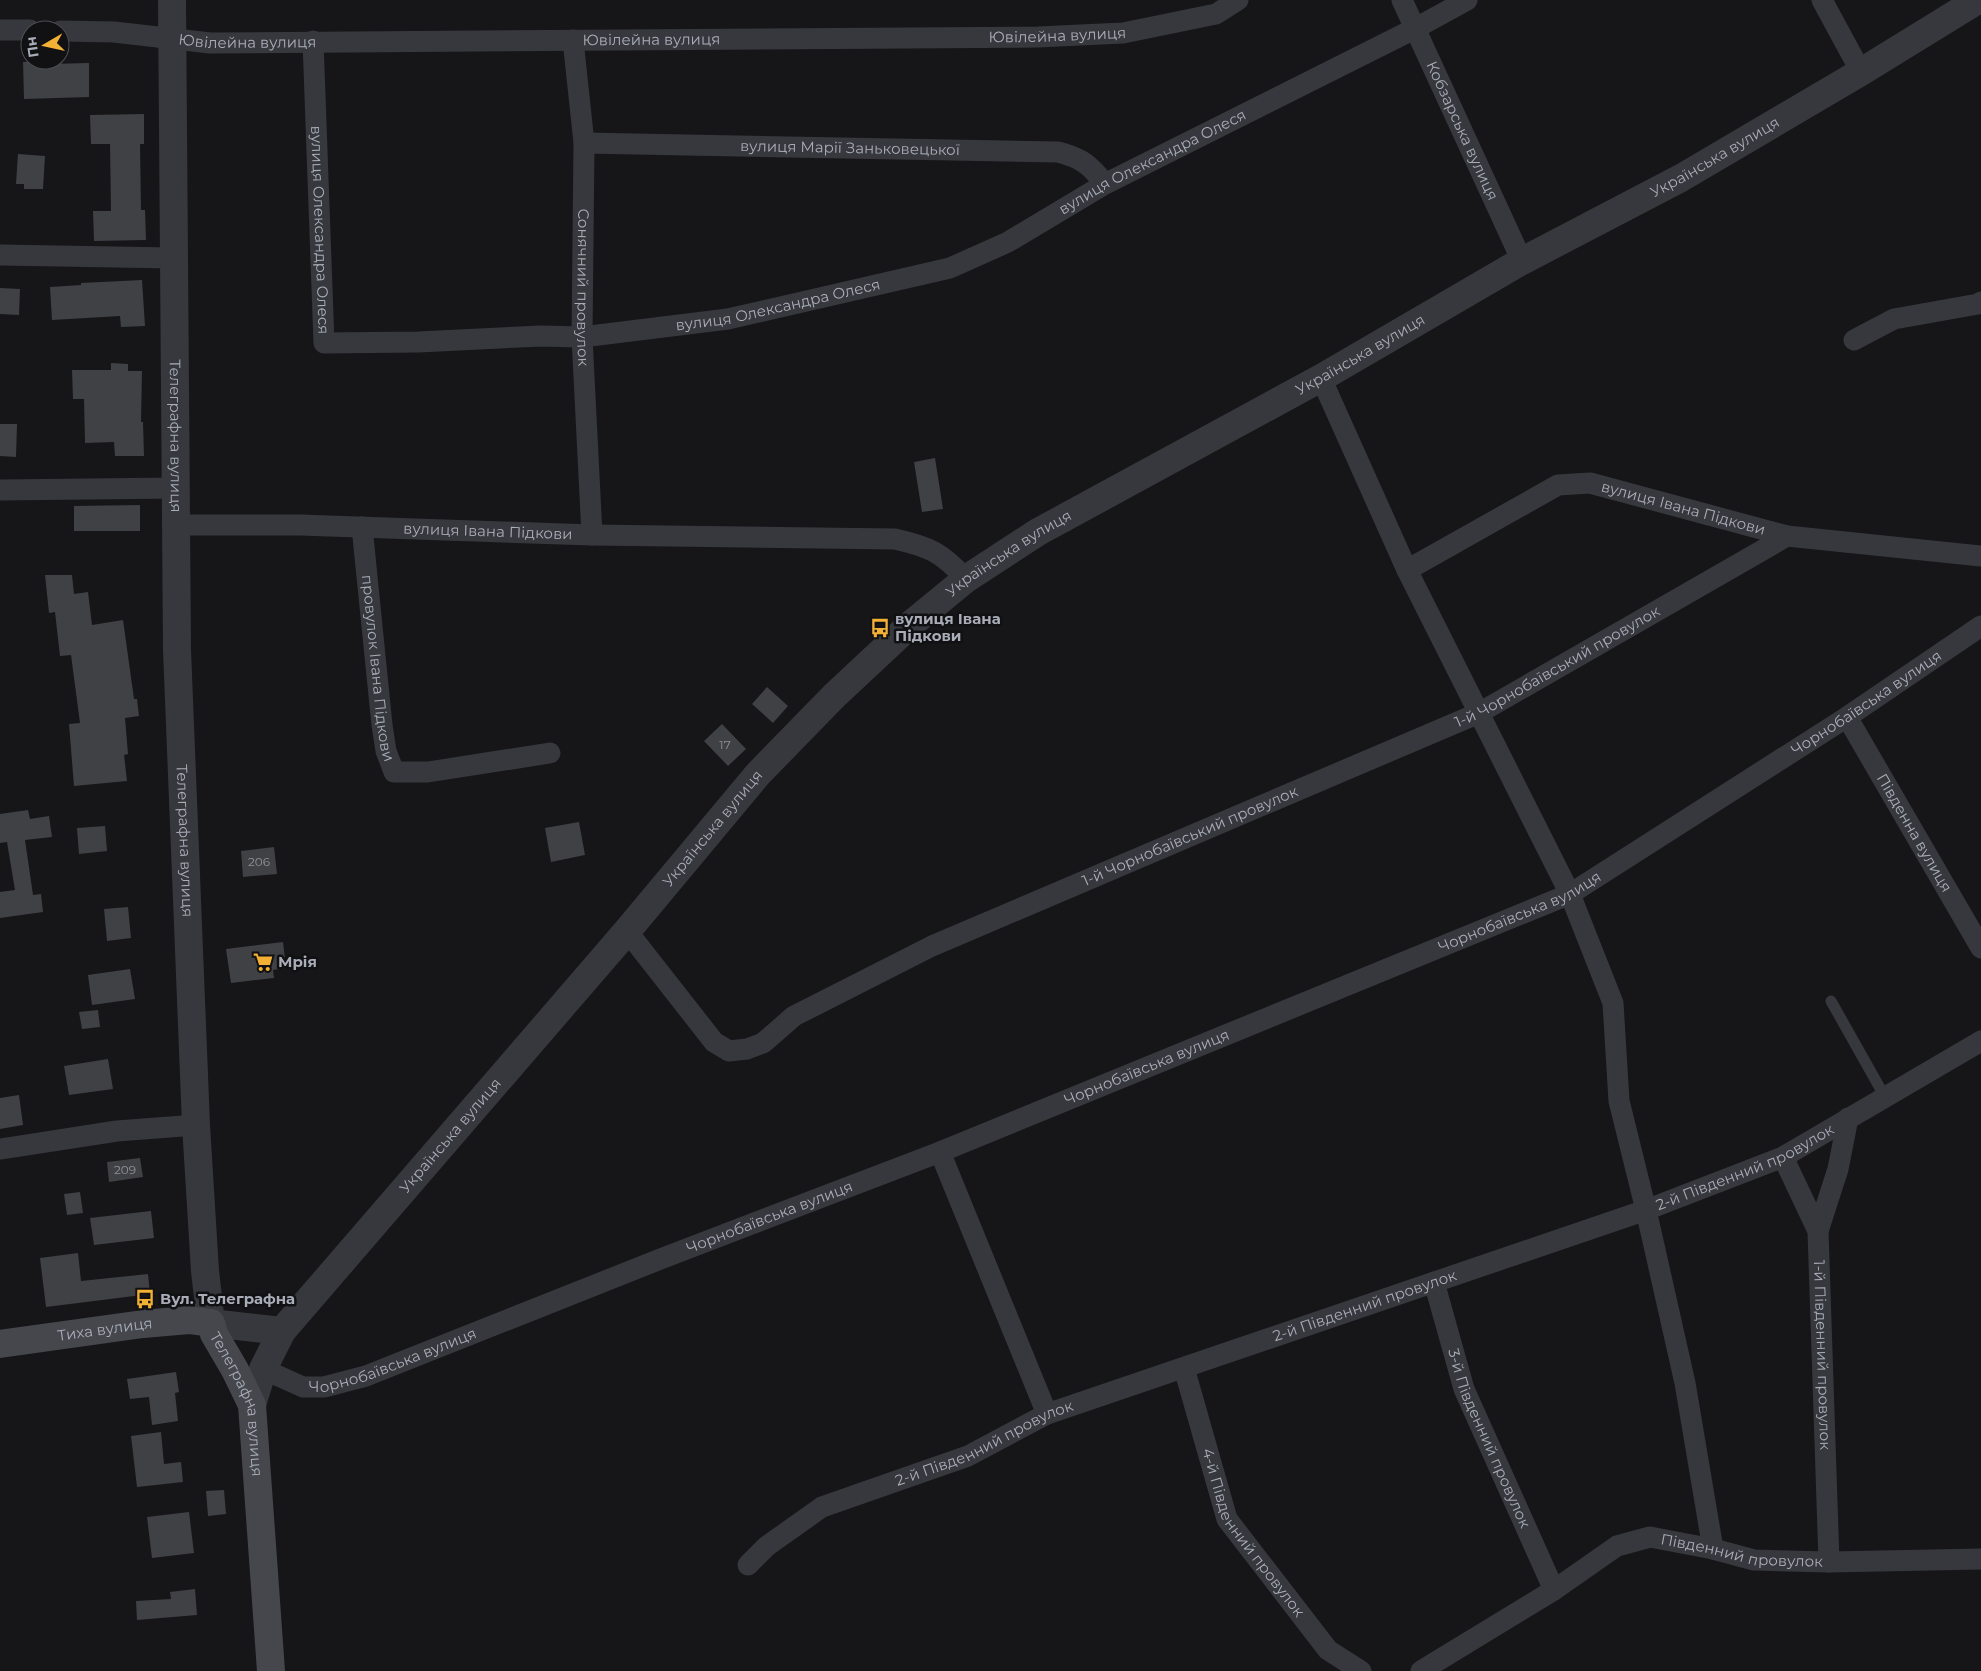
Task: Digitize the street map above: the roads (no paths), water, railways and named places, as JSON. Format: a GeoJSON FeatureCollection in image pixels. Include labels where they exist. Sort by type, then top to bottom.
{"type":"FeatureCollection","features":[{"type":"Feature","properties":{"kind":"main road","name":"Тиха вулиця"},"geometry":{"type":"LineString","coordinates":[[0,1344],[143,1324],[189,1320],[211,1322]]}},
{"type":"Feature","properties":{"kind":"main road","name":"Телеграфна вулиця"},"geometry":{"type":"LineString","coordinates":[[211,1322],[214,1334],[235,1370],[252,1405],[271,1671]]}},
{"type":"Feature","properties":{"kind":"street","name":"Телеграфна вулиця"},"geometry":{"type":"LineString","coordinates":[[172,0],[178,650],[182,792],[196,1124],[204,1263],[211,1322]]}},
{"type":"Feature","properties":{"kind":"street","name":"Ювілейна вулиця"},"geometry":{"type":"LineString","coordinates":[[70,31],[114,32],[210,43],[1038,37],[1123,33],[1216,14],[1238,0]]}},
{"type":"Feature","properties":{"kind":"street","name":"Кобзарська вулиця"},"geometry":{"type":"LineString","coordinates":[[1402,0],[1522,261]]}},
{"type":"Feature","properties":{"kind":"street","name":"вулиця Олександра Олеся"},"geometry":{"type":"LineString","coordinates":[[314,42],[324,343],[418,342],[541,336],[582,337],[728,319],[950,268],[1008,242],[1105,184],[1416,28],[1467,0]]}},
{"type":"Feature","properties":{"kind":"street"},"geometry":{"type":"LineString","coordinates":[[1822,0],[1861,72]]}},
{"type":"Feature","properties":{"kind":"street","name":"Українська вулиця"},"geometry":{"type":"LineString","coordinates":[[252,1405],[263,1369],[282,1331],[627,931],[758,774],[834,696],[899,635],[966,579],[1038,532],[1321,378],[1522,261],[1681,178],[1861,72],[1978,0]]}},
{"type":"Feature","properties":{"kind":"street"},"geometry":{"type":"LineString","coordinates":[[0,30],[20,30]]}},
{"type":"Feature","properties":{"kind":"street","name":"Сонячний провулок"},"geometry":{"type":"LineString","coordinates":[[573,40],[584,143],[582,337],[592,535]]}},
{"type":"Feature","properties":{"kind":"street","name":"вулиця Марії Заньковецької"},"geometry":{"type":"LineString","coordinates":[[584,143],[1058,152],[1077,157],[1095,172],[1105,184]]}},
{"type":"Feature","properties":{"kind":"street"},"geometry":{"type":"LineString","coordinates":[[0,255],[174,258]]}},
{"type":"Feature","properties":{"kind":"street"},"geometry":{"type":"LineString","coordinates":[[1854,340],[1894,319],[1981,302]]}},
{"type":"Feature","properties":{"kind":"street"},"geometry":{"type":"LineString","coordinates":[[1321,378],[1407,570],[1570,894],[1613,1003],[1619,1101],[1685,1383],[1713,1549]]}},
{"type":"Feature","properties":{"kind":"street","name":"вулиця Івана Підкови"},"geometry":{"type":"LineString","coordinates":[[1407,570],[1558,485],[1590,483],[1787,536],[1981,556]]}},
{"type":"Feature","properties":{"kind":"street"},"geometry":{"type":"LineString","coordinates":[[0,490],[176,488]]}},
{"type":"Feature","properties":{"kind":"street","name":"вулиця Івана Підкови"},"geometry":{"type":"LineString","coordinates":[[177,525],[300,525],[592,535],[895,539],[924,545],[949,560],[966,579]]}},
{"type":"Feature","properties":{"kind":"street","name":"провулок Івана Підкови"},"geometry":{"type":"LineString","coordinates":[[362,527],[382,725],[386,751],[394,772],[428,772],[550,753]]}},
{"type":"Feature","properties":{"kind":"street","name":"1-й Чорнобаївський провулок"},"geometry":{"type":"LineString","coordinates":[[627,931],[714,1042],[729,1051],[747,1049],[763,1043],[794,1016],[932,946],[1479,713],[1787,536]]}},
{"type":"Feature","properties":{"kind":"street","name":"Чорнобаївська вулиця"},"geometry":{"type":"LineString","coordinates":[[263,1369],[303,1387],[324,1387],[366,1376],[672,1254],[940,1152],[1570,894],[1847,717],[1981,626]]}},
{"type":"Feature","properties":{"kind":"street","name":"Південна вулиця"},"geometry":{"type":"LineString","coordinates":[[1847,717],[1981,948]]}},
{"type":"Feature","properties":{"kind":"street","name":"2-й Південний провулок"},"geometry":{"type":"LineString","coordinates":[[748,1565],[767,1546],[822,1507],[968,1456],[1047,1414],[1646,1210],[1783,1157],[1981,1041]]}},
{"type":"Feature","properties":{"kind":"street"},"geometry":{"type":"LineString","coordinates":[[1818,1231],[1838,1168],[1848,1118]]}},
{"type":"Feature","properties":{"kind":"street"},"geometry":{"type":"LineString","coordinates":[[0,1149],[117,1131],[196,1124]]}},
{"type":"Feature","properties":{"kind":"street"},"geometry":{"type":"LineString","coordinates":[[940,1152],[1047,1414]]}},
{"type":"Feature","properties":{"kind":"street","name":"1-й Південний провулок"},"geometry":{"type":"LineString","coordinates":[[1783,1157],[1818,1231],[1829,1562]]}},
{"type":"Feature","properties":{"kind":"street","name":"3-й Південний провулок"},"geometry":{"type":"LineString","coordinates":[[1434,1282],[1464,1389],[1554,1590]]}},
{"type":"Feature","properties":{"kind":"street"},"geometry":{"type":"LineString","coordinates":[[211,1322],[282,1331]]}},
{"type":"Feature","properties":{"kind":"street","name":"4-й Південний провулок"},"geometry":{"type":"LineString","coordinates":[[1184,1368],[1227,1519],[1328,1650],[1361,1671]]}},
{"type":"Feature","properties":{"kind":"street","name":"Південний провулок"},"geometry":{"type":"LineString","coordinates":[[1420,1671],[1554,1590],[1618,1546],[1650,1537],[1713,1549],[1754,1560],[1829,1562],[1981,1559]]}},
{"type":"Feature","properties":{"kind":"lane"},"geometry":{"type":"LineString","coordinates":[[1831,1001],[1885,1097]]}},
{"type":"Feature","properties":{"kind":"place","name":"вулиця Івана Підкови"},"geometry":{"type":"Point","coordinates":[880,628]}},
{"type":"Feature","properties":{"kind":"place","name":"Мрія"},"geometry":{"type":"Point","coordinates":[263,962]}},
{"type":"Feature","properties":{"kind":"place","name":"Вул. Телеграфна"},"geometry":{"type":"Point","coordinates":[145,1299]}}]}
